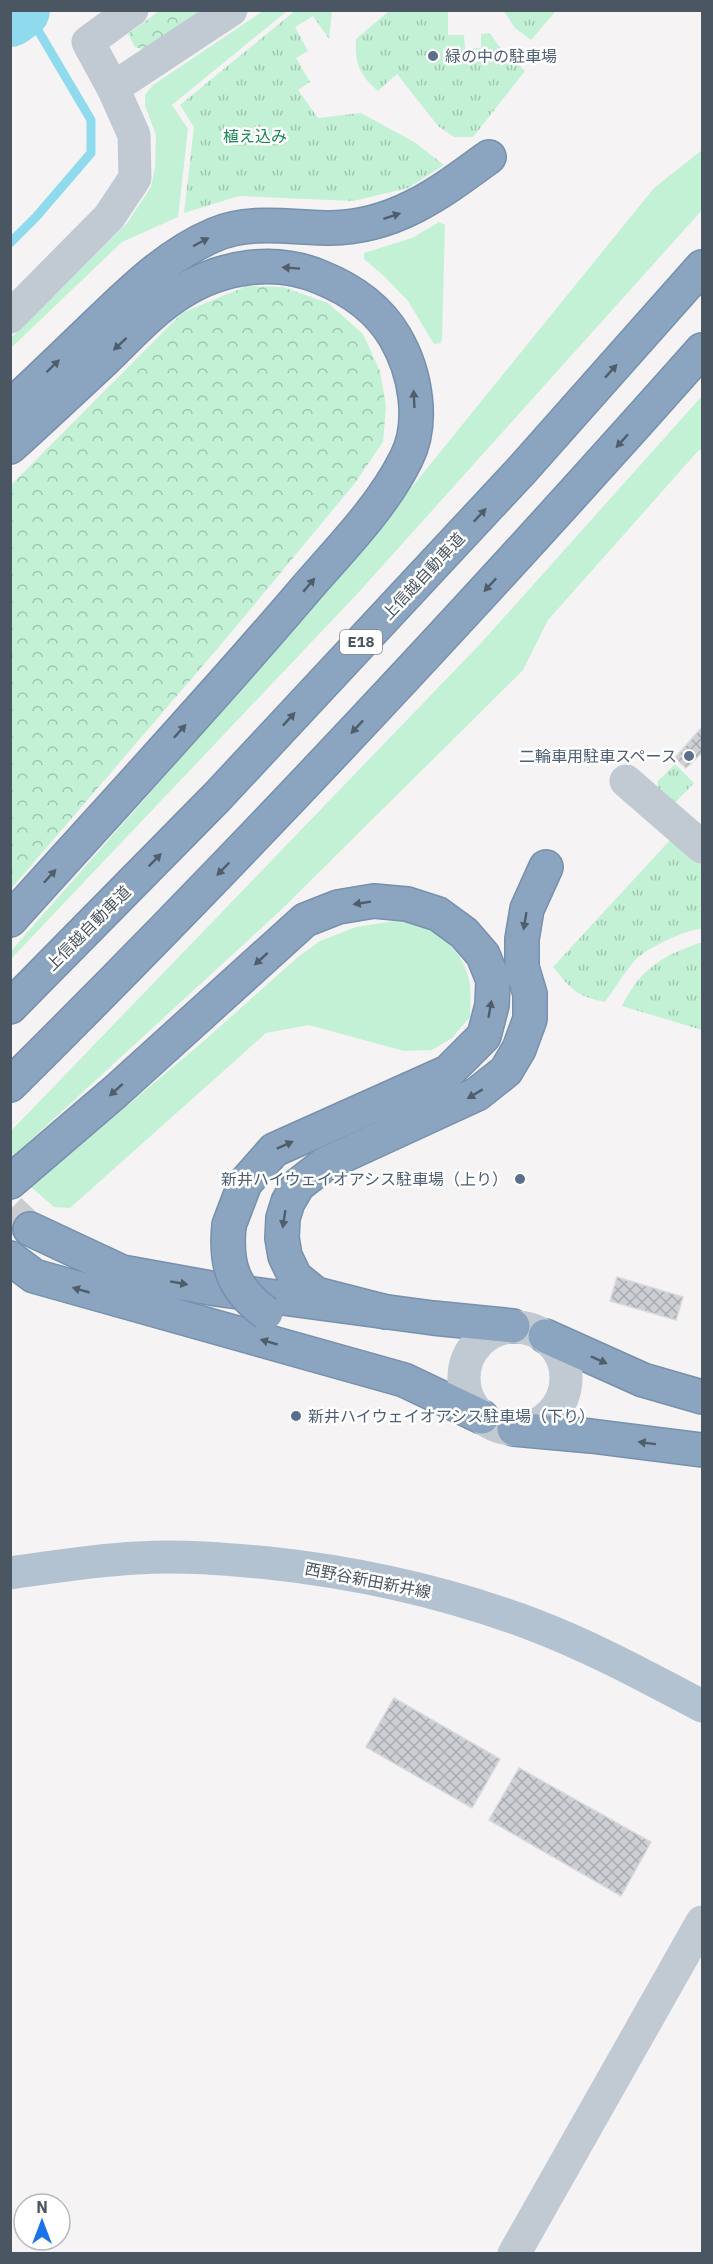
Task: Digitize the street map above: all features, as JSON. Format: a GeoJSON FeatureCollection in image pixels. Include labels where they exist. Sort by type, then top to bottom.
{"type":"FeatureCollection","features":[{"type":"Feature","properties":{"kind":"highway"},"geometry":{"type":"LineString","coordinates":[[10,407],[143,280],[181,252],[215,234],[250,226],[290,225],[332,228],[366,224],[399,214],[426,201],[489,157]]}},
{"type":"Feature","properties":{"kind":"highway"},"geometry":{"type":"LineString","coordinates":[[10,447],[151,315],[181,292],[219,273],[260,266],[302,269],[338,284],[370,306],[393,334],[408,363],[414,391],[415,424],[408,457],[379,502],[274,626],[10,920]]}},
{"type":"Feature","properties":{"kind":"highway","name":"上信越自動車道"},"geometry":{"type":"LineString","coordinates":[[10,1007],[217,797],[520,472],[702,267]]}},
{"type":"Feature","properties":{"kind":"highway"},"geometry":{"type":"LineString","coordinates":[[10,1085],[102,994],[303,785],[549,522],[702,350]]}},
{"type":"Feature","properties":{"kind":"highway"},"geometry":{"type":"LineString","coordinates":[[386,1312],[316,1294],[295,1277],[285,1256],[282,1238],[283,1218],[288,1202],[298,1185],[325,1164],[477,1094],[506,1071],[519,1049],[530,1019],[530,994],[522,967],[522,939],[527,909],[546,867]]}},
{"type":"Feature","properties":{"kind":"highway"},"geometry":{"type":"LineString","coordinates":[[10,1182],[115,1092],[305,920],[338,907],[374,902],[407,904],[438,914],[464,933],[483,955],[493,980],[492,1005],[484,1036],[448,1072],[274,1150],[245,1183],[229,1225],[226,1247],[230,1268],[248,1300],[266,1314],[482,1418]]}},
{"type":"Feature","properties":{"kind":"highway"},"geometry":{"type":"LineString","coordinates":[[30,1229],[122,1272],[216,1289],[386,1312],[513,1326]]}},
{"type":"Feature","properties":{"kind":"highway"},"geometry":{"type":"LineString","coordinates":[[10,1258],[33,1276],[404,1380]]}},
{"type":"Feature","properties":{"kind":"highway"},"geometry":{"type":"LineString","coordinates":[[545,1336],[643,1380],[702,1397]]}},
{"type":"Feature","properties":{"kind":"highway"},"geometry":{"type":"LineString","coordinates":[[514,1429],[702,1450]]}},
{"type":"Feature","properties":{"kind":"main road","name":"西野谷新田新井線"},"geometry":{"type":"LineString","coordinates":[[10,1573],[138,1557],[224,1558],[305,1567],[390,1581],[468,1601],[536,1625],[606,1656],[702,1706]]}},
{"type":"Feature","properties":{"kind":"street"},"geometry":{"type":"LineString","coordinates":[[10,317],[109,218],[135,178],[134,135],[113,88],[88,42],[132,10]]}},
{"type":"Feature","properties":{"kind":"street"},"geometry":{"type":"LineString","coordinates":[[113,88],[231,10]]}},
{"type":"Feature","properties":{"kind":"street"},"geometry":{"type":"LineString","coordinates":[[626,781],[702,848]]}},
{"type":"Feature","properties":{"kind":"street"},"geometry":{"type":"LineString","coordinates":[[513,1326],[531,1328],[545,1336],[557,1347],[565,1361],[567,1378],[564,1394],[556,1408],[545,1420],[530,1427],[514,1429],[497,1426],[482,1418],[471,1404],[464,1387],[464,1370],[470,1353],[480,1339],[496,1330],[513,1326]]}},
{"type":"Feature","properties":{"kind":"street"},"geometry":{"type":"LineString","coordinates":[[514,2253],[702,1922]]}},
{"type":"Feature","properties":{"kind":"green space","name":"植え込み"},"geometry":{"type":"Polygon","coordinates":[[[296,10],[332,11],[329,39],[313,16],[295,27],[308,51],[296,58],[310,82],[298,90],[318,118],[361,113],[414,142],[444,165],[408,188],[353,201],[239,196],[184,213],[194,127],[180,105],[296,10]]]}},
{"type":"Feature","properties":{"kind":"green space"},"geometry":{"type":"Polygon","coordinates":[[[159,11],[209,11],[149,51],[135,47],[128,34],[159,11]]]}},
{"type":"Feature","properties":{"kind":"green space"},"geometry":{"type":"Polygon","coordinates":[[[263,11],[287,11],[172,105],[188,129],[178,217],[122,242],[11,348],[11,338],[127,223],[151,187],[155,167],[156,135],[145,106],[145,95],[153,85],[263,11]]]}},
{"type":"Feature","properties":{"kind":"green space"},"geometry":{"type":"Polygon","coordinates":[[[389,11],[448,11],[448,35],[464,35],[465,49],[481,48],[481,34],[490,33],[498,45],[525,71],[473,137],[454,137],[438,126],[397,74],[378,91],[362,74],[356,55],[356,39],[389,11]]]}},
{"type":"Feature","properties":{"kind":"green space"},"geometry":{"type":"Polygon","coordinates":[[[504,11],[556,11],[531,40],[515,28],[504,11]]]}},
{"type":"Feature","properties":{"kind":"green space"},"geometry":{"type":"Polygon","coordinates":[[[702,150],[702,210],[358,593],[11,959],[11,951],[335,582],[654,188],[702,150]]]}},
{"type":"Feature","properties":{"kind":"green space"},"geometry":{"type":"Polygon","coordinates":[[[439,222],[445,225],[442,338],[441,343],[434,344],[408,301],[364,259],[364,253],[412,238],[439,222]]]}},
{"type":"Feature","properties":{"kind":"green space"},"geometry":{"type":"Polygon","coordinates":[[[247,286],[283,287],[328,303],[363,334],[380,371],[386,406],[383,442],[355,483],[229,635],[11,889],[11,485],[182,313],[247,286]]]}},
{"type":"Feature","properties":{"kind":"green space"},"geometry":{"type":"Polygon","coordinates":[[[702,396],[702,449],[548,620],[523,670],[281,910],[11,1158],[11,1131],[482,642],[702,396]]]}},
{"type":"Feature","properties":{"kind":"green space"},"geometry":{"type":"Polygon","coordinates":[[[675,764],[694,783],[672,806],[657,792],[658,781],[675,764]]]}},
{"type":"Feature","properties":{"kind":"green space"},"geometry":{"type":"Polygon","coordinates":[[[672,838],[702,865],[702,929],[677,936],[641,955],[631,965],[605,1002],[575,991],[553,967],[672,838]]]}},
{"type":"Feature","properties":{"kind":"green space"},"geometry":{"type":"Polygon","coordinates":[[[407,919],[448,943],[462,960],[467,971],[470,984],[470,1017],[452,1038],[432,1050],[404,1051],[309,1025],[266,1033],[70,1208],[54,1207],[31,1187],[205,1040],[298,957],[320,941],[356,927],[407,919]]]}},
{"type":"Feature","properties":{"kind":"green space"},"geometry":{"type":"Polygon","coordinates":[[[702,943],[702,1030],[622,1006],[644,973],[663,959],[702,943]]]}},
{"type":"Feature","properties":{"kind":"building"},"geometry":{"type":"Polygon","coordinates":[[[702,727],[702,753],[686,768],[675,758],[702,727]]]}},
{"type":"Feature","properties":{"kind":"building"},"geometry":{"type":"Polygon","coordinates":[[[617,1277],[683,1297],[676,1320],[610,1301],[617,1277]]]}},
{"type":"Feature","properties":{"kind":"building"},"geometry":{"type":"Polygon","coordinates":[[[394,1698],[500,1759],[472,1808],[366,1747],[394,1698]]]}},
{"type":"Feature","properties":{"kind":"building"},"geometry":{"type":"Polygon","coordinates":[[[519,1768],[651,1842],[621,1896],[489,1820],[519,1768]]]}},
{"type":"Feature","properties":{"kind":"waterway"},"geometry":{"type":"LineString","coordinates":[[10,18],[21,10]]}},
{"type":"Feature","properties":{"kind":"waterway"},"geometry":{"type":"LineString","coordinates":[[10,243],[36,217],[91,153],[91,120],[26,10]]}},
{"type":"Feature","properties":{"kind":"tunnel"},"geometry":{"type":"LineString","coordinates":[[10,1210],[30,1229]]}},
{"type":"Feature","properties":{"kind":"place","name":"緑の中の駐車場"},"geometry":{"type":"Point","coordinates":[433,56]}},
{"type":"Feature","properties":{"kind":"place","name":"二輪車用駐車スペース"},"geometry":{"type":"Point","coordinates":[689,756]}},
{"type":"Feature","properties":{"kind":"place","name":"新井ハイウェイオアシス駐車場（上り）"},"geometry":{"type":"Point","coordinates":[520,1179]}},
{"type":"Feature","properties":{"kind":"place","name":"新井ハイウェイオアシス駐車場（下り）"},"geometry":{"type":"Point","coordinates":[296,1416]}}]}
